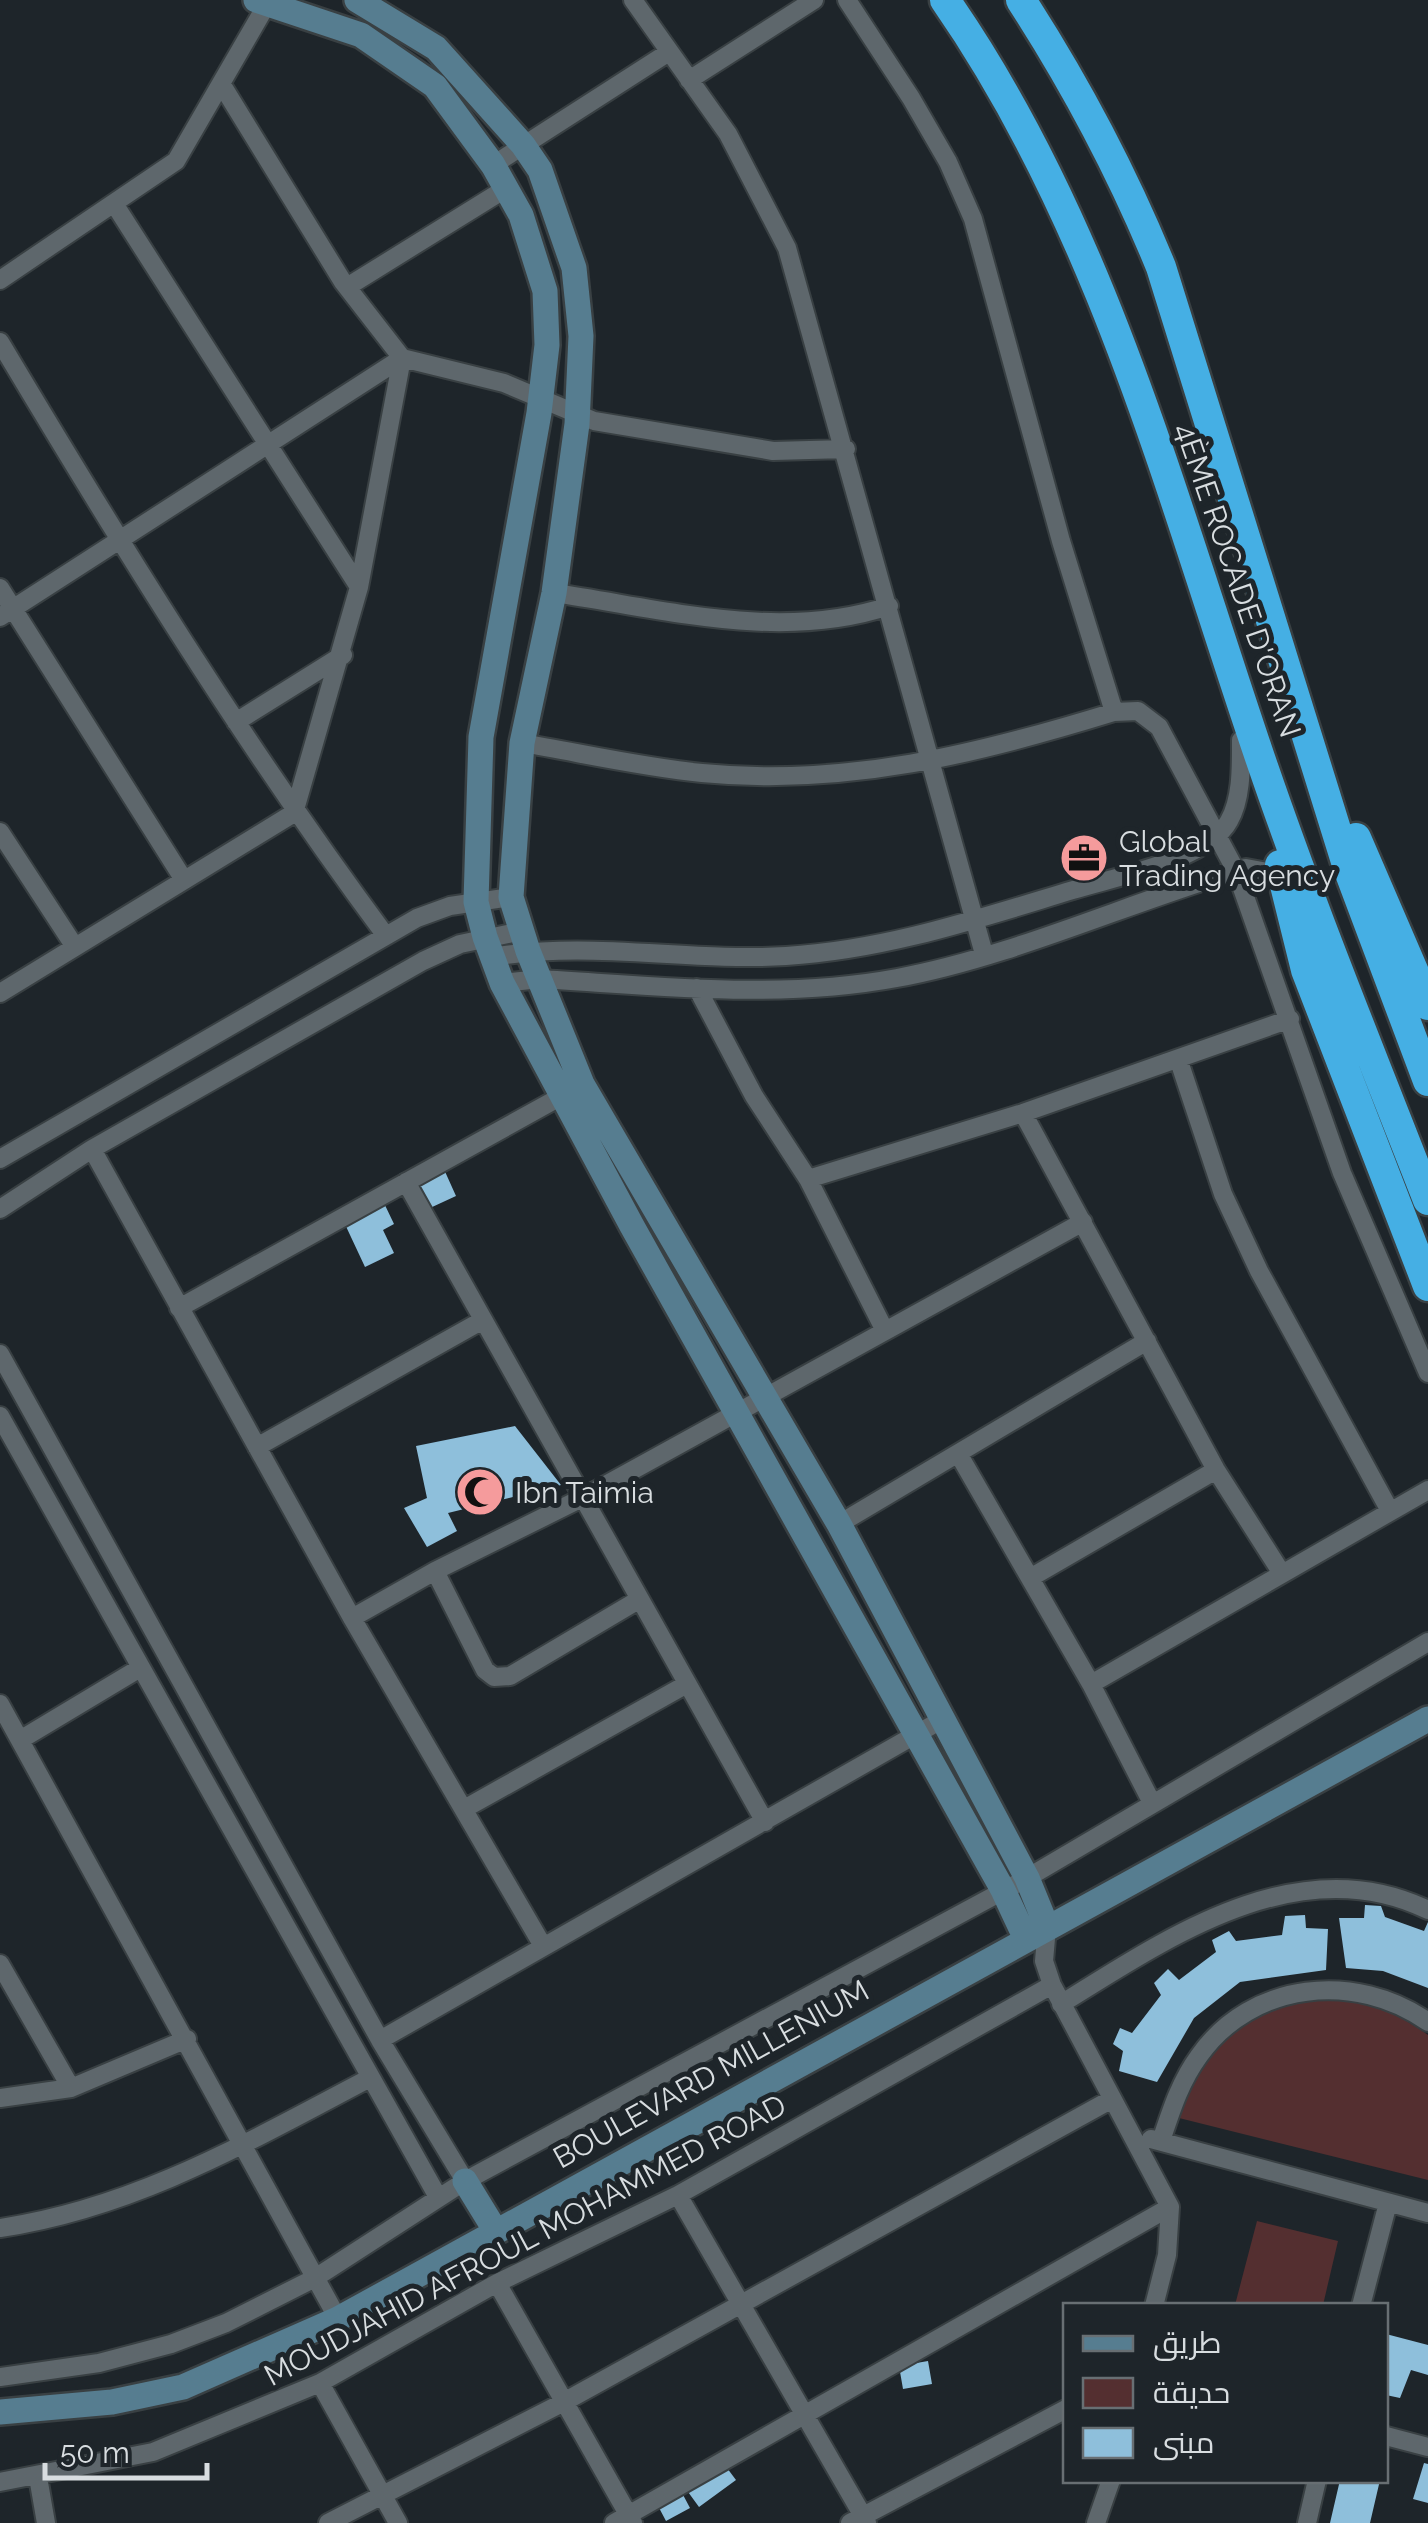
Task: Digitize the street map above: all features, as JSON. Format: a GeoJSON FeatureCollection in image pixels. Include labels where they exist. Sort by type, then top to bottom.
{"type":"FeatureCollection","features":[{"type":"Feature","properties":{"kind":"highway","name":"4ÈME ROCADE D'ORAN"},"geometry":{"type":"LineString","coordinates":[[945,0],[1037,153],[1085,256],[1140,399],[1320,928],[1428,1200]]}},
{"type":"Feature","properties":{"kind":"highway","name":"4ÈME ROCADE D'ORAN"},"geometry":{"type":"LineString","coordinates":[[1021,0],[1060,60],[1134,202],[1161,267],[1348,868],[1428,1081]]}},
{"type":"Feature","properties":{"kind":"highway"},"geometry":{"type":"LineString","coordinates":[[1230,668],[1241,740],[1284,875],[1306,970],[1428,1286]]}},
{"type":"Feature","properties":{"kind":"highway"},"geometry":{"type":"LineString","coordinates":[[1309,734],[1428,1005]]}},
{"type":"Feature","properties":{"kind":"main road"},"geometry":{"type":"LineString","coordinates":[[357,0],[436,48],[523,146],[540,170],[574,268],[580,336],[578,413],[554,593],[522,743],[511,897],[540,978],[572,1090],[734,1412],[917,1736],[1015,1884]]}},
{"type":"Feature","properties":{"kind":"main road"},"geometry":{"type":"LineString","coordinates":[[261,2],[361,35],[435,86],[493,164],[521,214],[545,290],[546,345],[541,397],[481,737],[476,902],[488,947],[502,983],[839,1524],[943,1719],[1036,1932]]}},
{"type":"Feature","properties":{"kind":"main road","name":"BOULEVARD MILLENIUM"},"geometry":{"type":"LineString","coordinates":[[0,2412],[112,2402],[182,2387],[338,2319],[1428,1719]]}},
{"type":"Feature","properties":{"kind":"main road"},"geometry":{"type":"LineString","coordinates":[[465,2181],[495,2230]]}},
{"type":"Feature","properties":{"kind":"street"},"geometry":{"type":"LineString","coordinates":[[633,0],[749,169],[787,248],[846,448],[984,954]]}},
{"type":"Feature","properties":{"kind":"street"},"geometry":{"type":"LineString","coordinates":[[689,80],[814,0]]}},
{"type":"Feature","properties":{"kind":"street"},"geometry":{"type":"LineString","coordinates":[[847,0],[911,98],[973,218],[1061,542],[1114,712]]}},
{"type":"Feature","properties":{"kind":"street"},"geometry":{"type":"LineString","coordinates":[[0,280],[176,160],[222,85],[261,2]]}},
{"type":"Feature","properties":{"kind":"street"},"geometry":{"type":"LineString","coordinates":[[493,164],[669,52]]}},
{"type":"Feature","properties":{"kind":"street"},"geometry":{"type":"LineString","coordinates":[[222,85],[347,287],[402,358],[504,383],[594,420],[773,451],[846,448]]}},
{"type":"Feature","properties":{"kind":"street"},"geometry":{"type":"LineString","coordinates":[[347,287],[506,189]]}},
{"type":"Feature","properties":{"kind":"street"},"geometry":{"type":"LineString","coordinates":[[115,205],[359,587]]}},
{"type":"Feature","properties":{"kind":"street"},"geometry":{"type":"LineString","coordinates":[[0,342],[118,541],[294,812],[386,936]]}},
{"type":"Feature","properties":{"kind":"street"},"geometry":{"type":"LineString","coordinates":[[7,613],[402,358]]}},
{"type":"Feature","properties":{"kind":"street"},"geometry":{"type":"LineString","coordinates":[[0,994],[294,812],[343,655],[402,358]]}},
{"type":"Feature","properties":{"kind":"street"},"geometry":{"type":"LineString","coordinates":[[0,588],[7,613],[184,880]]}},
{"type":"Feature","properties":{"kind":"street"},"geometry":{"type":"LineString","coordinates":[[554,593],[763,623],[850,619],[890,606]]}},
{"type":"Feature","properties":{"kind":"street"},"geometry":{"type":"LineString","coordinates":[[236,722],[343,655]]}},
{"type":"Feature","properties":{"kind":"street"},"geometry":{"type":"LineString","coordinates":[[522,743],[701,773],[835,774],[930,764],[1114,712],[1138,712],[1159,726],[1236,871],[1342,1173],[1428,1373]]}},
{"type":"Feature","properties":{"kind":"street"},"geometry":{"type":"LineString","coordinates":[[0,1208],[92,1149],[423,961],[525,941],[580,948],[785,956],[883,946],[1177,857],[1216,838],[1234,809],[1241,740]]}},
{"type":"Feature","properties":{"kind":"street"},"geometry":{"type":"LineString","coordinates":[[0,832],[76,947]]}},
{"type":"Feature","properties":{"kind":"street"},"geometry":{"type":"LineString","coordinates":[[502,983],[540,978],[698,988],[802,989],[869,983],[984,954],[1236,871],[1256,867],[1284,875]]}},
{"type":"Feature","properties":{"kind":"street"},"geometry":{"type":"LineString","coordinates":[[0,1159],[434,911],[511,897]]}},
{"type":"Feature","properties":{"kind":"street"},"geometry":{"type":"LineString","coordinates":[[698,988],[754,1096],[808,1180],[884,1329]]}},
{"type":"Feature","properties":{"kind":"street"},"geometry":{"type":"LineString","coordinates":[[808,1180],[1023,1113],[1290,1019]]}},
{"type":"Feature","properties":{"kind":"street"},"geometry":{"type":"LineString","coordinates":[[1178,1061],[1223,1194],[1390,1511]]}},
{"type":"Feature","properties":{"kind":"street"},"geometry":{"type":"LineString","coordinates":[[179,1308],[572,1090]]}},
{"type":"Feature","properties":{"kind":"street"},"geometry":{"type":"LineString","coordinates":[[1023,1113],[1216,1470],[1281,1572]]}},
{"type":"Feature","properties":{"kind":"street"},"geometry":{"type":"LineString","coordinates":[[92,1149],[352,1618],[543,1946]]}},
{"type":"Feature","properties":{"kind":"street"},"geometry":{"type":"LineString","coordinates":[[406,1182],[765,1822]]}},
{"type":"Feature","properties":{"kind":"street"},"geometry":{"type":"LineString","coordinates":[[352,1618],[435,1571],[584,1498],[1082,1222]]}},
{"type":"Feature","properties":{"kind":"street"},"geometry":{"type":"LineString","coordinates":[[256,1447],[483,1320]]}},
{"type":"Feature","properties":{"kind":"street"},"geometry":{"type":"LineString","coordinates":[[839,1524],[1147,1341]]}},
{"type":"Feature","properties":{"kind":"street"},"geometry":{"type":"LineString","coordinates":[[0,1354],[380,2040],[465,2181]]}},
{"type":"Feature","properties":{"kind":"street"},"geometry":{"type":"LineString","coordinates":[[0,1416],[368,2079],[438,2197]]}},
{"type":"Feature","properties":{"kind":"street"},"geometry":{"type":"LineString","coordinates":[[959,1455],[1091,1684],[1151,1801]]}},
{"type":"Feature","properties":{"kind":"street"},"geometry":{"type":"LineString","coordinates":[[1030,1578],[1216,1470]]}},
{"type":"Feature","properties":{"kind":"street"},"geometry":{"type":"LineString","coordinates":[[1091,1684],[1428,1490]]}},
{"type":"Feature","properties":{"kind":"street"},"geometry":{"type":"LineString","coordinates":[[435,1571],[485,1670],[494,1678],[510,1676],[640,1599]]}},
{"type":"Feature","properties":{"kind":"street"},"geometry":{"type":"LineString","coordinates":[[0,2378],[99,2363],[171,2344],[315,2278],[465,2181],[1015,1884],[1428,1642]]}},
{"type":"Feature","properties":{"kind":"street"},"geometry":{"type":"LineString","coordinates":[[20,1740],[140,1668]]}},
{"type":"Feature","properties":{"kind":"street"},"geometry":{"type":"LineString","coordinates":[[464,1809],[687,1684]]}},
{"type":"Feature","properties":{"kind":"street"},"geometry":{"type":"LineString","coordinates":[[162,1709],[190,1694]]}},
{"type":"Feature","properties":{"kind":"street"},"geometry":{"type":"LineString","coordinates":[[0,1704],[187,2038],[338,2319]]}},
{"type":"Feature","properties":{"kind":"street"},"geometry":{"type":"LineString","coordinates":[[380,2040],[943,1719]]}},
{"type":"Feature","properties":{"kind":"street"},"geometry":{"type":"LineString","coordinates":[[1061,2004],[1169,1937],[1270,1898],[1327,1890],[1376,1893],[1428,1910]]}},
{"type":"Feature","properties":{"kind":"street"},"geometry":{"type":"LineString","coordinates":[[1036,1932],[1061,2004],[1170,2207],[1167,2255],[1155,2303]]}},
{"type":"Feature","properties":{"kind":"street"},"geometry":{"type":"LineString","coordinates":[[0,1964],[71,2088]]}},
{"type":"Feature","properties":{"kind":"street","name":"MOUDJAHID AFROUL MOHAMMED ROAD"},"geometry":{"type":"LineString","coordinates":[[0,2482],[153,2452],[320,2383],[497,2283],[678,2195],[1052,1984]]}},
{"type":"Feature","properties":{"kind":"street"},"geometry":{"type":"LineString","coordinates":[[1161,2142],[1179,2087],[1200,2053],[1254,2009],[1289,1994],[1322,1988],[1364,1991],[1408,2008],[1428,2022]]}},
{"type":"Feature","properties":{"kind":"street"},"geometry":{"type":"LineString","coordinates":[[0,2098],[71,2088],[187,2038]]}},
{"type":"Feature","properties":{"kind":"street"},"geometry":{"type":"LineString","coordinates":[[0,2228],[62,2218],[140,2193],[245,2144],[368,2079]]}},
{"type":"Feature","properties":{"kind":"street"},"geometry":{"type":"LineString","coordinates":[[328,2523],[742,2306],[1112,2099]]}},
{"type":"Feature","properties":{"kind":"street"},"geometry":{"type":"LineString","coordinates":[[1131,2134],[1428,2213]]}},
{"type":"Feature","properties":{"kind":"street"},"geometry":{"type":"LineString","coordinates":[[678,2195],[805,2412],[860,2521],[1063,2412]]}},
{"type":"Feature","properties":{"kind":"street"},"geometry":{"type":"LineString","coordinates":[[1363,2303],[1388,2203]]}},
{"type":"Feature","properties":{"kind":"street"},"geometry":{"type":"LineString","coordinates":[[497,2283],[625,2520],[805,2412],[1170,2207]]}},
{"type":"Feature","properties":{"kind":"street"},"geometry":{"type":"LineString","coordinates":[[320,2383],[398,2523]]}},
{"type":"Feature","properties":{"kind":"street"},"geometry":{"type":"LineString","coordinates":[[1388,2437],[1428,2447]]}},
{"type":"Feature","properties":{"kind":"street"},"geometry":{"type":"LineString","coordinates":[[38,2477],[46,2523]]}},
{"type":"Feature","properties":{"kind":"street"},"geometry":{"type":"LineString","coordinates":[[1096,2523],[1110,2483]]}},
{"type":"Feature","properties":{"kind":"street"},"geometry":{"type":"LineString","coordinates":[[1308,2523],[1317,2483]]}},
{"type":"Feature","properties":{"kind":"green space"},"geometry":{"type":"Polygon","coordinates":[[[1308,1996],[1371,2006],[1400,2017],[1428,2035],[1428,2180],[1171,2116],[1199,2069],[1224,2038],[1257,2017],[1308,1996]]]}},
{"type":"Feature","properties":{"kind":"green space"},"geometry":{"type":"Polygon","coordinates":[[[1257,2221],[1338,2241],[1323,2303],[1236,2303],[1257,2221]]]}},
{"type":"Feature","properties":{"kind":"building"},"geometry":{"type":"Polygon","coordinates":[[[438,1156],[456,1196],[417,1214],[399,1174],[438,1156]]]}},
{"type":"Feature","properties":{"kind":"building"},"geometry":{"type":"Polygon","coordinates":[[[383,1201],[394,1224],[383,1230],[394,1253],[365,1267],[343,1220],[383,1201]]]}},
{"type":"Feature","properties":{"kind":"building","name":"Ibn Taimia"},"geometry":{"type":"Polygon","coordinates":[[[515,1426],[561,1485],[448,1513],[457,1531],[427,1547],[404,1508],[427,1498],[416,1446],[515,1426]]]}},
{"type":"Feature","properties":{"kind":"building"},"geometry":{"type":"Polygon","coordinates":[[[1365,1905],[1381,1906],[1385,1917],[1424,1931],[1428,1922],[1428,1988],[1383,1971],[1346,1968],[1339,1918],[1364,1918],[1365,1905]]]}},
{"type":"Feature","properties":{"kind":"building"},"geometry":{"type":"Polygon","coordinates":[[[1305,1915],[1306,1928],[1328,1929],[1326,1970],[1240,1982],[1194,2018],[1157,2082],[1119,2071],[1123,2051],[1113,2044],[1120,2028],[1132,2033],[1161,1995],[1154,1983],[1168,1969],[1179,1980],[1216,1952],[1212,1940],[1229,1931],[1236,1941],[1282,1935],[1285,1916],[1305,1915]]]}},
{"type":"Feature","properties":{"kind":"building"},"geometry":{"type":"Polygon","coordinates":[[[1388,2335],[1428,2345],[1428,2375],[1411,2370],[1400,2398],[1388,2395],[1388,2335]]]}},
{"type":"Feature","properties":{"kind":"building"},"geometry":{"type":"Polygon","coordinates":[[[928,2361],[932,2384],[903,2389],[899,2366],[928,2361]]]}},
{"type":"Feature","properties":{"kind":"building"},"geometry":{"type":"Polygon","coordinates":[[[1424,2463],[1428,2464],[1428,2503],[1413,2499],[1424,2463]]]}},
{"type":"Feature","properties":{"kind":"building"},"geometry":{"type":"Polygon","coordinates":[[[724,2464],[736,2480],[699,2507],[683,2485],[724,2464]]]}},
{"type":"Feature","properties":{"kind":"building"},"geometry":{"type":"Polygon","coordinates":[[[1339,2483],[1379,2483],[1370,2523],[1330,2523],[1339,2483]]]}},
{"type":"Feature","properties":{"kind":"building"},"geometry":{"type":"Polygon","coordinates":[[[681,2491],[690,2508],[666,2521],[657,2504],[681,2491]]]}},
{"type":"Feature","properties":{"kind":"place","name":"Global Trading Agency"},"geometry":{"type":"Point","coordinates":[1084,858]}},
{"type":"Feature","properties":{"kind":"place","name":"Ibn Taimia"},"geometry":{"type":"Point","coordinates":[480,1492]}}]}
